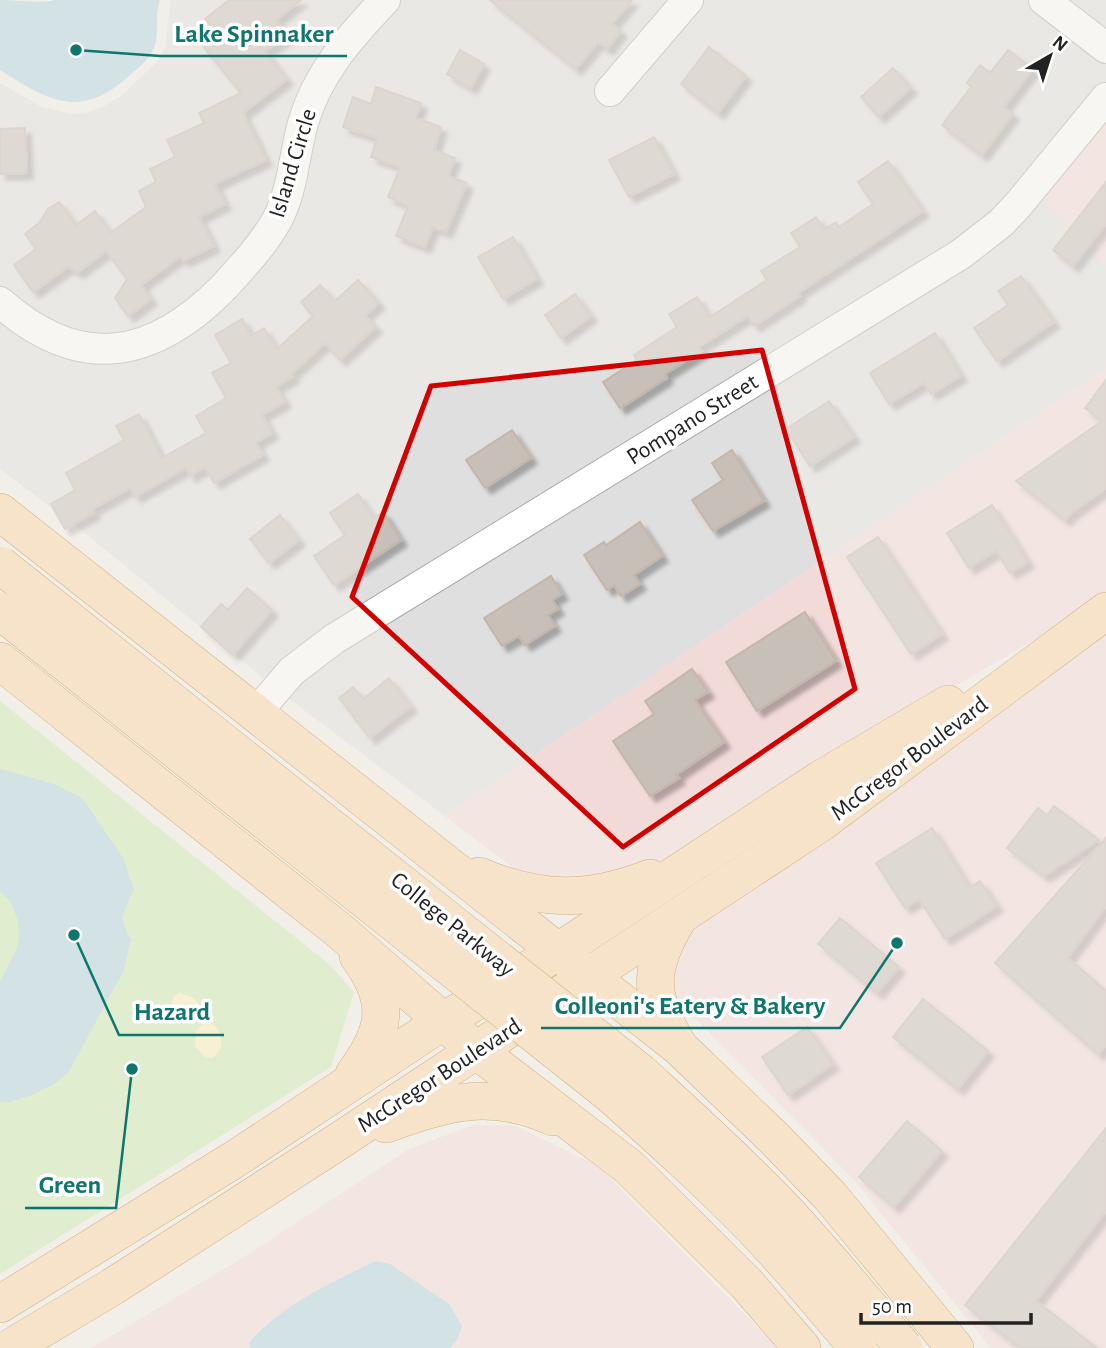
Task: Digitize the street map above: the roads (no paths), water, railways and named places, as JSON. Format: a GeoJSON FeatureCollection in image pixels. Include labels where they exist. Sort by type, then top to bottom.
{"type":"FeatureCollection","features":[{"type":"Feature","properties":{"kind":"main road"},"geometry":{"type":"LineString","coordinates":[[0,512],[15,531],[469,880],[692,1059],[830,1196],[955,1348]]}},
{"type":"Feature","properties":{"kind":"main road","name":"College Parkway"},"geometry":{"type":"LineString","coordinates":[[0,565],[641,1073],[707,1133],[779,1205],[840,1270],[904,1348]]}},
{"type":"Feature","properties":{"kind":"main road","name":"College Parkway"},"geometry":{"type":"LineString","coordinates":[[0,611],[610,1094],[671,1148],[751,1226],[858,1348]]}},
{"type":"Feature","properties":{"kind":"main road","name":"McGregor Boulevard"},"geometry":{"type":"LineString","coordinates":[[559,951],[861,754],[1103,619]]}},
{"type":"Feature","properties":{"kind":"main road","name":"McGregor Boulevard"},"geometry":{"type":"LineString","coordinates":[[590,976],[822,822],[1103,619]]}},
{"type":"Feature","properties":{"kind":"main road"},"geometry":{"type":"LineString","coordinates":[[0,661],[341,932],[442,1022],[613,1154],[746,1283],[802,1348]]}},
{"type":"Feature","properties":{"kind":"main road"},"geometry":{"type":"LineString","coordinates":[[417,842],[474,874],[499,884],[551,896],[614,890],[697,861]]}},
{"type":"Feature","properties":{"kind":"main road"},"geometry":{"type":"LineString","coordinates":[[341,932],[372,933],[396,930],[416,914],[428,892],[427,868],[417,842]]}},
{"type":"Feature","properties":{"kind":"main road"},"geometry":{"type":"LineString","coordinates":[[469,880],[492,910],[505,934],[528,1040],[550,1090],[572,1122]]}},
{"type":"Feature","properties":{"kind":"main road"},"geometry":{"type":"LineString","coordinates":[[679,917],[659,954],[654,970],[662,1020],[692,1059]]}},
{"type":"Feature","properties":{"kind":"main road"},"geometry":{"type":"LineString","coordinates":[[341,932],[375,983],[380,1002],[377,1039],[345,1086]]}},
{"type":"Feature","properties":{"kind":"main road"},"geometry":{"type":"LineString","coordinates":[[477,1050],[559,951]]}},
{"type":"Feature","properties":{"kind":"main road"},"geometry":{"type":"LineString","coordinates":[[380,967],[429,988],[518,999],[607,1019],[692,1059]]}},
{"type":"Feature","properties":{"kind":"main road"},"geometry":{"type":"LineString","coordinates":[[442,1022],[590,976]]}},
{"type":"Feature","properties":{"kind":"main road","name":"McGregor Boulevard"},"geometry":{"type":"LineString","coordinates":[[0,1304],[235,1159],[442,1022]]}},
{"type":"Feature","properties":{"kind":"main road","name":"McGregor Boulevard"},"geometry":{"type":"LineString","coordinates":[[10,1348],[112,1287],[477,1050]]}},
{"type":"Feature","properties":{"kind":"main road"},"geometry":{"type":"LineString","coordinates":[[613,1154],[628,1100],[645,1084],[661,1075],[686,1069],[692,1059]]}},
{"type":"Feature","properties":{"kind":"main road"},"geometry":{"type":"LineString","coordinates":[[339,1141],[440,1107],[469,1101],[495,1100],[538,1110],[613,1154]]}},
{"type":"Feature","properties":{"kind":"street","name":"Island Circle"},"geometry":{"type":"LineString","coordinates":[[0,302],[20,320],[43,334],[66,344],[92,348],[119,348],[146,343],[189,318],[209,302],[244,266],[277,220],[287,197],[303,124],[322,79],[349,37],[385,0]]}},
{"type":"Feature","properties":{"kind":"street"},"geometry":{"type":"LineString","coordinates":[[610,91],[688,0]]}},
{"type":"Feature","properties":{"kind":"street"},"geometry":{"type":"LineString","coordinates":[[1044,0],[1106,48]]}},
{"type":"Feature","properties":{"kind":"street","name":"Pompano Street"},"geometry":{"type":"LineString","coordinates":[[255,714],[292,671],[334,639],[961,254],[1001,223],[1018,205],[1106,98]]}},
{"type":"Feature","properties":{"kind":"water"},"geometry":{"type":"Polygon","coordinates":[[[0,0],[160,0],[156,42],[147,60],[111,90],[80,102],[49,97],[0,70],[0,0]]]}},
{"type":"Feature","properties":{"kind":"water"},"geometry":{"type":"Polygon","coordinates":[[[0,769],[54,784],[83,799],[123,858],[134,889],[122,917],[131,939],[124,970],[68,1073],[51,1086],[9,1102],[0,1102],[0,982],[17,948],[19,936],[18,921],[11,902],[0,891],[0,769]]]}},
{"type":"Feature","properties":{"kind":"water"},"geometry":{"type":"Polygon","coordinates":[[[375,1261],[390,1264],[449,1304],[462,1326],[457,1340],[450,1348],[250,1348],[249,1342],[276,1317],[324,1287],[375,1261]]]}},
{"type":"Feature","properties":{"kind":"place","name":"Lake Spinnaker"},"geometry":{"type":"Point","coordinates":[76,50]}},
{"type":"Feature","properties":{"kind":"place","name":"Hazard"},"geometry":{"type":"Point","coordinates":[74,935]}},
{"type":"Feature","properties":{"kind":"place","name":"Colleoni's Eatery & Bakery"},"geometry":{"type":"Point","coordinates":[897,943]}},
{"type":"Feature","properties":{"kind":"place","name":"Green"},"geometry":{"type":"Point","coordinates":[132,1069]}}]}
